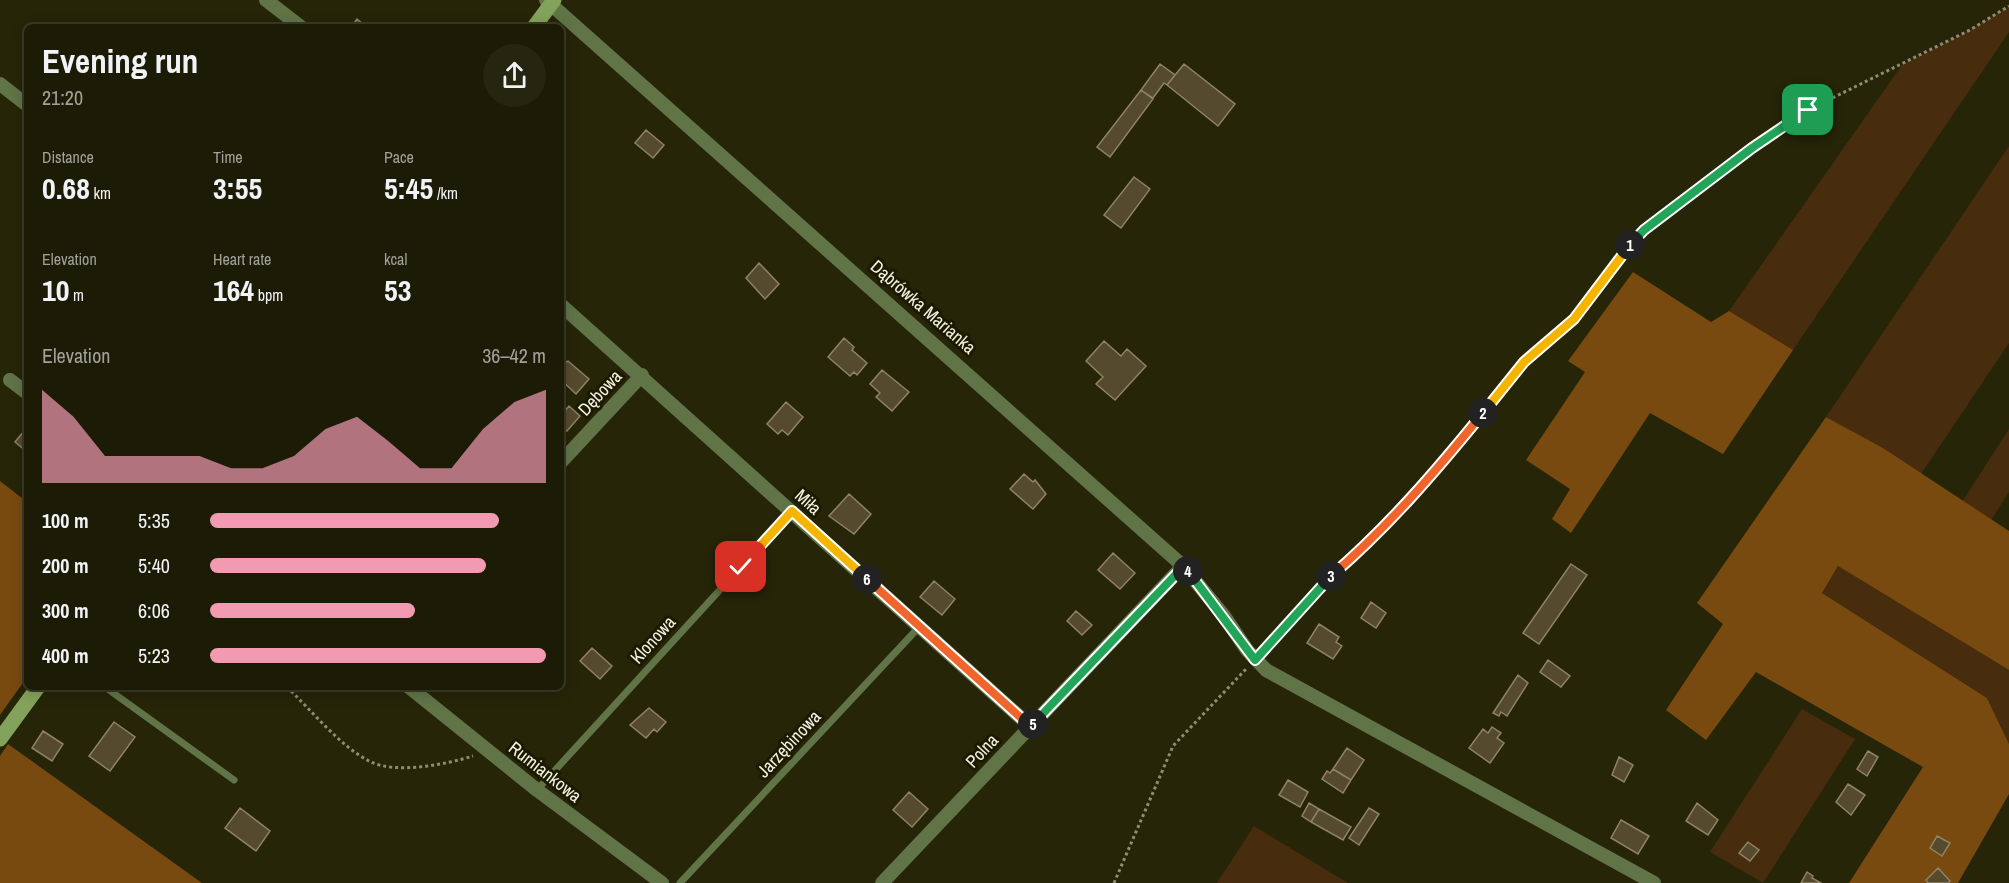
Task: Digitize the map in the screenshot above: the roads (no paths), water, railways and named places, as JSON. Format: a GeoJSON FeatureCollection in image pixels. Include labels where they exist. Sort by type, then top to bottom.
{"type":"FeatureCollection","features":[{"type":"Feature","properties":{"kind":"street"},"geometry":{"type":"LineString","coordinates":[[266,0],[297,24]]}},
{"type":"Feature","properties":{"kind":"street"},"geometry":{"type":"LineString","coordinates":[[536,24],[550,2]]}},
{"type":"Feature","properties":{"kind":"street","name":"Dąbrówka Marianka"},"geometry":{"type":"LineString","coordinates":[[550,2],[1184,566],[1255,660],[1280,679],[1654,883]]}},
{"type":"Feature","properties":{"kind":"street"},"geometry":{"type":"LineString","coordinates":[[0,84],[24,103]]}},
{"type":"Feature","properties":{"kind":"street","name":"Miła"},"geometry":{"type":"LineString","coordinates":[[564,308],[642,375],[1030,726]]}},
{"type":"Feature","properties":{"kind":"street","name":"Dębowa"},"geometry":{"type":"LineString","coordinates":[[564,459],[642,375]]}},
{"type":"Feature","properties":{"kind":"street"},"geometry":{"type":"LineString","coordinates":[[10,380],[24,391]]}},
{"type":"Feature","properties":{"kind":"street","name":"Polna"},"geometry":{"type":"LineString","coordinates":[[882,883],[1184,566]]}},
{"type":"Feature","properties":{"kind":"street"},"geometry":{"type":"LineString","coordinates":[[0,739],[36,690]]}},
{"type":"Feature","properties":{"kind":"street","name":"Rumiankowa"},"geometry":{"type":"LineString","coordinates":[[413,690],[537,790],[662,883]]}},
{"type":"Feature","properties":{"kind":"lane","name":"Klonowa"},"geometry":{"type":"LineString","coordinates":[[537,790],[792,511]]}},
{"type":"Feature","properties":{"kind":"lane","name":"Jarzębinowa"},"geometry":{"type":"LineString","coordinates":[[680,883],[920,626]]}},
{"type":"Feature","properties":{"kind":"lane"},"geometry":{"type":"LineString","coordinates":[[109,690],[234,780]]}}]}
